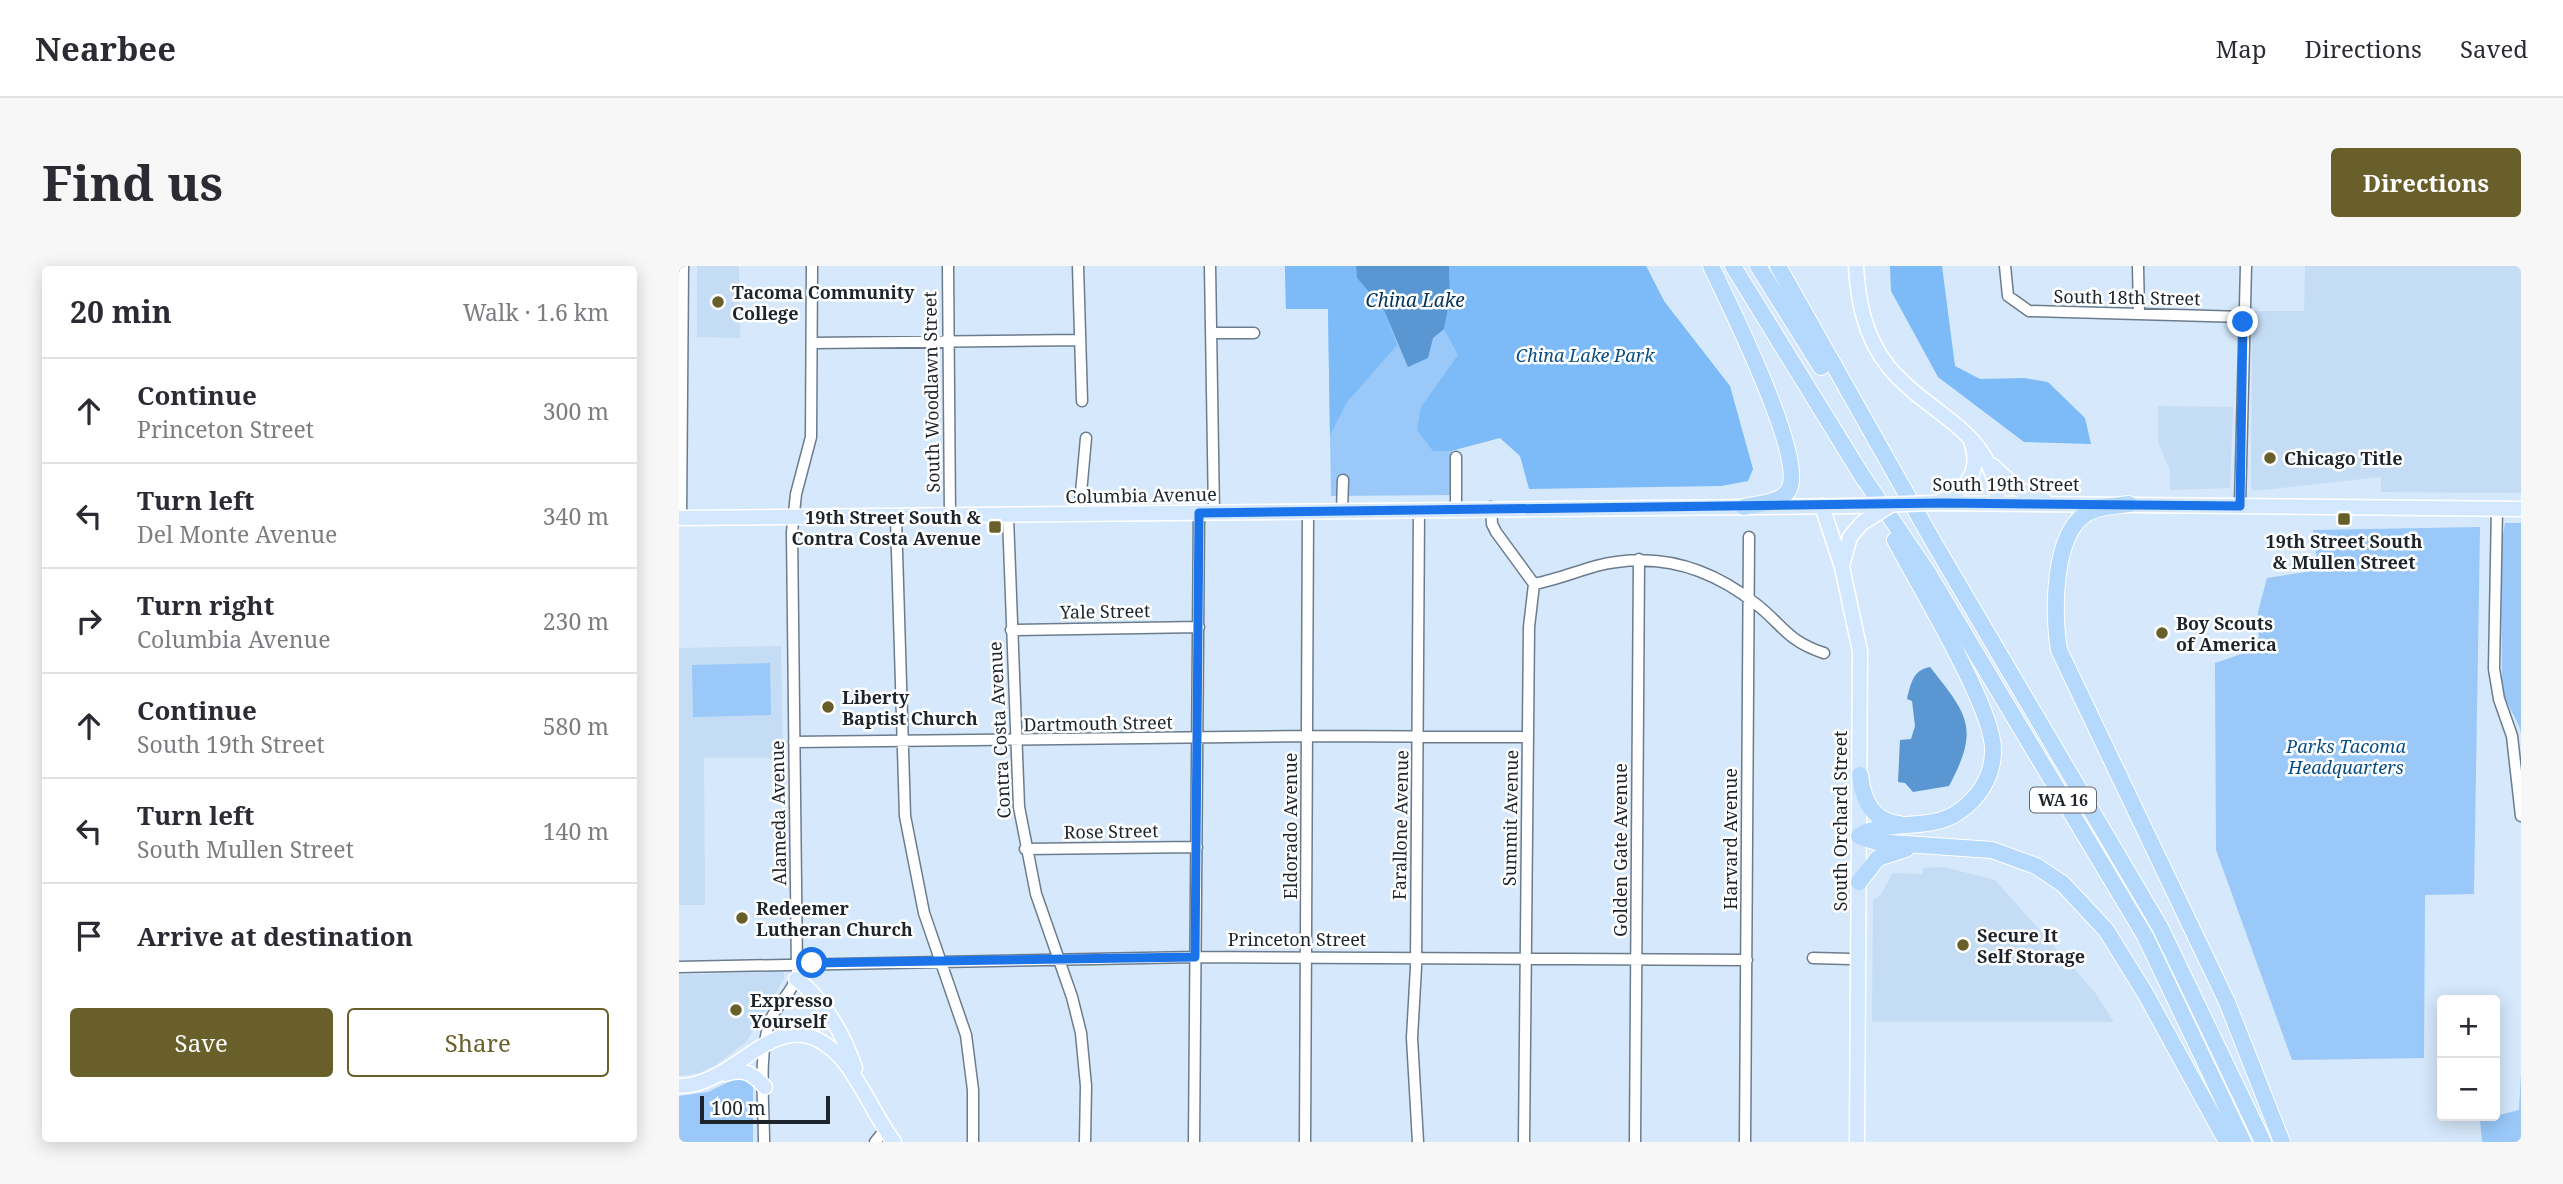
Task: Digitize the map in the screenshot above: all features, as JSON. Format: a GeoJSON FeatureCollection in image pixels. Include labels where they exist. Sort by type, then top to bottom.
{"type":"FeatureCollection","features":[{"type":"Feature","properties":{"kind":"highway"},"geometry":{"type":"LineString","coordinates":[[1711,266],[1770,395],[1783,437],[1791,477],[1789,489],[1784,495],[1744,507]]}},
{"type":"Feature","properties":{"kind":"highway","name":"WA 16"},"geometry":{"type":"LineString","coordinates":[[1733,266],[1859,471],[1928,573],[2145,936],[2243,1142]]}},
{"type":"Feature","properties":{"kind":"highway","name":"WA 16"},"geometry":{"type":"LineString","coordinates":[[1758,266],[1934,543],[2160,927],[2263,1142]]}},
{"type":"Feature","properties":{"kind":"highway"},"geometry":{"type":"LineString","coordinates":[[1777,266],[1934,543]]}},
{"type":"Feature","properties":{"kind":"highway"},"geometry":{"type":"LineString","coordinates":[[1859,471],[1983,709],[1993,740],[1992,761],[1986,781],[1972,800],[1943,820],[1874,829],[1860,836]]}},
{"type":"Feature","properties":{"kind":"highway"},"geometry":{"type":"LineString","coordinates":[[2129,505],[2090,511],[2073,524],[2057,579],[2053,616],[2059,650],[2227,1002],[2282,1142]]}},
{"type":"Feature","properties":{"kind":"highway"},"geometry":{"type":"LineString","coordinates":[[1860,775],[1865,800],[1873,812],[1886,821],[1908,825]]}},
{"type":"Feature","properties":{"kind":"highway"},"geometry":{"type":"LineString","coordinates":[[1860,836],[1876,842],[1939,845],[2004,853],[2036,866],[2063,884],[2095,914],[2145,993],[2227,1142]]}},
{"type":"Feature","properties":{"kind":"highway"},"geometry":{"type":"LineString","coordinates":[[1859,882],[1873,862],[1886,854],[1939,845]]}},
{"type":"Feature","properties":{"kind":"main road"},"geometry":{"type":"LineString","coordinates":[[1856,266],[1865,322],[1880,355],[1899,377],[1969,436],[1988,461],[2018,489],[2053,504]]}},
{"type":"Feature","properties":{"kind":"main road"},"geometry":{"type":"LineString","coordinates":[[1940,502],[1970,482],[1975,456],[1969,436]]}},
{"type":"Feature","properties":{"kind":"main road"},"geometry":{"type":"LineString","coordinates":[[1988,461],[1997,487],[1998,503]]}},
{"type":"Feature","properties":{"kind":"main road","name":"South 19th Street"},"geometry":{"type":"LineString","coordinates":[[1491,507],[1852,506],[1940,502],[2521,509]]}},
{"type":"Feature","properties":{"kind":"main road"},"geometry":{"type":"LineString","coordinates":[[1842,567],[1850,537],[1862,523],[1891,505]]}},
{"type":"Feature","properties":{"kind":"main road","name":"South Orchard Street"},"geometry":{"type":"LineString","coordinates":[[1822,506],[1842,567],[1860,651],[1857,1142]]}},
{"type":"Feature","properties":{"kind":"main road","name":"Columbia Avenue"},"geometry":{"type":"LineString","coordinates":[[792,517],[1008,517],[1491,507]]}},
{"type":"Feature","properties":{"kind":"main road"},"geometry":{"type":"LineString","coordinates":[[680,518],[792,517]]}},
{"type":"Feature","properties":{"kind":"main road"},"geometry":{"type":"LineString","coordinates":[[1858,974],[1851,967],[1851,828],[1860,818]]}},
{"type":"Feature","properties":{"kind":"main road"},"geometry":{"type":"LineString","coordinates":[[796,979],[813,995],[839,1033],[867,1103]]}},
{"type":"Feature","properties":{"kind":"main road"},"geometry":{"type":"LineString","coordinates":[[720,1075],[765,1042],[784,1035],[807,1037],[823,1043],[845,1062],[867,1103],[890,1136]]}},
{"type":"Feature","properties":{"kind":"main road"},"geometry":{"type":"LineString","coordinates":[[679,1086],[702,1083],[737,1070],[752,1073],[765,1087]]}},
{"type":"Feature","properties":{"kind":"street"},"geometry":{"type":"LineString","coordinates":[[680,518],[683,266]]}},
{"type":"Feature","properties":{"kind":"street","name":"Alameda Avenue"},"geometry":{"type":"LineString","coordinates":[[764,1142],[765,1042],[771,1018],[796,979],[797,964],[792,517],[811,437],[812,266]]}},
{"type":"Feature","properties":{"kind":"street","name":"South Woodlawn Street"},"geometry":{"type":"LineString","coordinates":[[948,266],[950,517]]}},
{"type":"Feature","properties":{"kind":"street"},"geometry":{"type":"LineString","coordinates":[[1078,266],[1082,401]]}},
{"type":"Feature","properties":{"kind":"street"},"geometry":{"type":"LineString","coordinates":[[1194,1142],[1199,626],[1207,513],[1210,266]]}},
{"type":"Feature","properties":{"kind":"street","name":"South 18th Street"},"geometry":{"type":"LineString","coordinates":[[2005,266],[2007,290],[2013,301],[2029,311],[2243,317]]}},
{"type":"Feature","properties":{"kind":"street"},"geometry":{"type":"LineString","coordinates":[[2138,266],[2139,313]]}},
{"type":"Feature","properties":{"kind":"street"},"geometry":{"type":"LineString","coordinates":[[2240,506],[2246,266]]}},
{"type":"Feature","properties":{"kind":"street"},"geometry":{"type":"LineString","coordinates":[[1211,333],[1254,333]]}},
{"type":"Feature","properties":{"kind":"street"},"geometry":{"type":"LineString","coordinates":[[813,343],[1079,340]]}},
{"type":"Feature","properties":{"kind":"street"},"geometry":{"type":"LineString","coordinates":[[1079,515],[1086,438]]}},
{"type":"Feature","properties":{"kind":"street"},"geometry":{"type":"LineString","coordinates":[[1456,457],[1456,508]]}},
{"type":"Feature","properties":{"kind":"street"},"geometry":{"type":"LineString","coordinates":[[1342,510],[1343,480]]}},
{"type":"Feature","properties":{"kind":"street"},"geometry":{"type":"LineString","coordinates":[[1491,507],[1492,524],[1496,532],[1534,584],[1599,566],[1639,559],[1668,561],[1715,577],[1750,600],[1788,636],[1824,653]]}},
{"type":"Feature","properties":{"kind":"street"},"geometry":{"type":"LineString","coordinates":[[2497,508],[2494,669],[2499,699],[2517,736],[2521,816]]}},
{"type":"Feature","properties":{"kind":"street","name":"Farallone Avenue"},"geometry":{"type":"LineString","coordinates":[[1418,1142],[1412,1038],[1416,957],[1419,737],[1419,509]]}},
{"type":"Feature","properties":{"kind":"street","name":"Eldorado Avenue"},"geometry":{"type":"LineString","coordinates":[[1305,1142],[1308,511]]}},
{"type":"Feature","properties":{"kind":"street","name":"Contra Costa Avenue"},"geometry":{"type":"LineString","coordinates":[[1008,517],[1015,742],[1025,849],[1036,894],[1072,997],[1083,1050],[1085,1142]]}},
{"type":"Feature","properties":{"kind":"street"},"geometry":{"type":"LineString","coordinates":[[896,518],[904,804],[912,865],[924,913],[968,1044],[973,1090],[973,1142]]}},
{"type":"Feature","properties":{"kind":"street","name":"Harvard Avenue"},"geometry":{"type":"LineString","coordinates":[[1745,1142],[1749,537]]}},
{"type":"Feature","properties":{"kind":"street","name":"Golden Gate Avenue"},"geometry":{"type":"LineString","coordinates":[[1635,1142],[1639,559]]}},
{"type":"Feature","properties":{"kind":"street","name":"Summit Avenue"},"geometry":{"type":"LineString","coordinates":[[1524,1142],[1529,603],[1534,584]]}},
{"type":"Feature","properties":{"kind":"street","name":"Yale Street"},"geometry":{"type":"LineString","coordinates":[[1011,630],[1199,626]]}},
{"type":"Feature","properties":{"kind":"street","name":"Dartmouth Street"},"geometry":{"type":"LineString","coordinates":[[794,743],[1308,736],[1528,737]]}},
{"type":"Feature","properties":{"kind":"street","name":"Rose Street"},"geometry":{"type":"LineString","coordinates":[[1025,849],[1197,847]]}},
{"type":"Feature","properties":{"kind":"street","name":"Princeton Street"},"geometry":{"type":"LineString","coordinates":[[679,967],[1195,957],[1747,960]]}},
{"type":"Feature","properties":{"kind":"street"},"geometry":{"type":"LineString","coordinates":[[1813,958],[1851,959]]}},
{"type":"Feature","properties":{"kind":"street"},"geometry":{"type":"LineString","coordinates":[[875,1142],[890,1136]]}},
{"type":"Feature","properties":{"kind":"shaded area","name":"Tacoma Community College"},"geometry":{"type":"Polygon","coordinates":[[[697,266],[739,266],[740,338],[697,337],[697,266]]]}},
{"type":"Feature","properties":{"kind":"shaded area"},"geometry":{"type":"Polygon","coordinates":[[[2305,266],[2521,266],[2521,493],[2381,492],[2381,477],[2253,491],[2252,311],[2304,311],[2305,266]]]}},
{"type":"Feature","properties":{"kind":"shaded area"},"geometry":{"type":"Polygon","coordinates":[[[2158,406],[2233,407],[2230,488],[2170,490],[2170,471],[2158,441],[2158,406]]]}},
{"type":"Feature","properties":{"kind":"shaded area"},"geometry":{"type":"Polygon","coordinates":[[[781,646],[783,758],[704,758],[705,905],[679,905],[679,648],[781,646]]]}},
{"type":"Feature","properties":{"kind":"shaded area","name":"Secure It Self Storage"},"geometry":{"type":"Polygon","coordinates":[[[1944,867],[1995,880],[2094,991],[2114,1022],[1872,1022],[1873,900],[1881,895],[1892,873],[1923,874],[1923,868],[1944,867]]]}},
{"type":"Feature","properties":{"kind":"shaded area"},"geometry":{"type":"Polygon","coordinates":[[[784,971],[784,979],[746,1042],[716,1065],[699,1073],[679,1076],[679,975],[784,971]]]}},
{"type":"Feature","properties":{"kind":"green space","name":"China Lake Park"},"geometry":{"type":"Polygon","coordinates":[[[1285,266],[1646,266],[1664,301],[1540,433],[1451,436],[1453,495],[1331,496],[1328,309],[1286,309],[1285,266]]]}},
{"type":"Feature","properties":{"kind":"green space"},"geometry":{"type":"Polygon","coordinates":[[[1285,266],[1356,266],[1357,278],[1383,308],[1397,345],[1347,402],[1330,435],[1328,309],[1286,309],[1285,266]]]}},
{"type":"Feature","properties":{"kind":"green space","name":"China Lake Park"},"geometry":{"type":"Polygon","coordinates":[[[1449,266],[1646,266],[1664,301],[1730,386],[1753,469],[1748,481],[1721,486],[1529,489],[1520,456],[1500,438],[1451,451],[1433,451],[1417,430],[1421,407],[1458,355],[1444,329],[1450,298],[1449,266]]]}},
{"type":"Feature","properties":{"kind":"green space"},"geometry":{"type":"Polygon","coordinates":[[[1890,266],[1942,266],[1955,366],[1980,379],[2024,378],[2048,382],[2085,418],[2091,444],[2024,442],[1938,377],[1891,291],[1890,266]]]}},
{"type":"Feature","properties":{"kind":"green space"},"geometry":{"type":"Polygon","coordinates":[[[2505,523],[2521,523],[2521,734],[2502,687],[2501,547],[2505,523]]]}},
{"type":"Feature","properties":{"kind":"green space","name":"Parks Tacoma Headquarters"},"geometry":{"type":"Polygon","coordinates":[[[2480,527],[2474,894],[2425,895],[2424,1058],[2292,1060],[2216,850],[2215,663],[2259,648],[2258,612],[2267,578],[2318,570],[2313,530],[2480,527]]]}},
{"type":"Feature","properties":{"kind":"green space"},"geometry":{"type":"Polygon","coordinates":[[[770,663],[771,715],[693,717],[692,665],[770,663]]]}},
{"type":"Feature","properties":{"kind":"green space"},"geometry":{"type":"Polygon","coordinates":[[[2521,1073],[2521,1142],[2482,1142],[2480,1121],[2500,1121],[2500,1115],[2519,1110],[2521,1073]]]}},
{"type":"Feature","properties":{"kind":"green space"},"geometry":{"type":"Polygon","coordinates":[[[739,1077],[753,1082],[753,1142],[679,1142],[679,1096],[708,1092],[739,1077]]]}},
{"type":"Feature","properties":{"kind":"water","name":"China Lake"},"geometry":{"type":"Polygon","coordinates":[[[1356,266],[1449,266],[1450,298],[1444,329],[1433,338],[1428,358],[1408,367],[1383,308],[1357,278],[1356,266]]]}},
{"type":"Feature","properties":{"kind":"water"},"geometry":{"type":"Polygon","coordinates":[[[1930,667],[1961,710],[1967,736],[1959,766],[1949,786],[1913,792],[1905,783],[1898,782],[1900,740],[1911,739],[1915,726],[1912,701],[1907,699],[1912,683],[1916,674],[1930,667]]]}},
{"type":"Feature","properties":{"kind":"place","name":"Tacoma Community College"},"geometry":{"type":"Point","coordinates":[718,302]}},
{"type":"Feature","properties":{"kind":"place","name":"Chicago Title"},"geometry":{"type":"Point","coordinates":[2270,458]}},
{"type":"Feature","properties":{"kind":"place","name":"19th Street South & Mullen Street"},"geometry":{"type":"Point","coordinates":[2344,519]}},
{"type":"Feature","properties":{"kind":"place","name":"19th Street South & Contra Costa Avenue"},"geometry":{"type":"Point","coordinates":[995,527]}},
{"type":"Feature","properties":{"kind":"place","name":"Boy Scouts of America"},"geometry":{"type":"Point","coordinates":[2162,633]}},
{"type":"Feature","properties":{"kind":"place","name":"Liberty Baptist Church"},"geometry":{"type":"Point","coordinates":[828,707]}},
{"type":"Feature","properties":{"kind":"place","name":"Redeemer Lutheran Church"},"geometry":{"type":"Point","coordinates":[742,918]}},
{"type":"Feature","properties":{"kind":"place","name":"Secure It Self Storage"},"geometry":{"type":"Point","coordinates":[1963,945]}},
{"type":"Feature","properties":{"kind":"place","name":"Expresso Yourself"},"geometry":{"type":"Point","coordinates":[736,1010]}},
{"type":"Feature","properties":{"kind":"route"},"geometry":{"type":"LineString","coordinates":[[812,963],[1195,957],[1199,513],[1944,503],[2240,506],[2243,322]]}}]}
